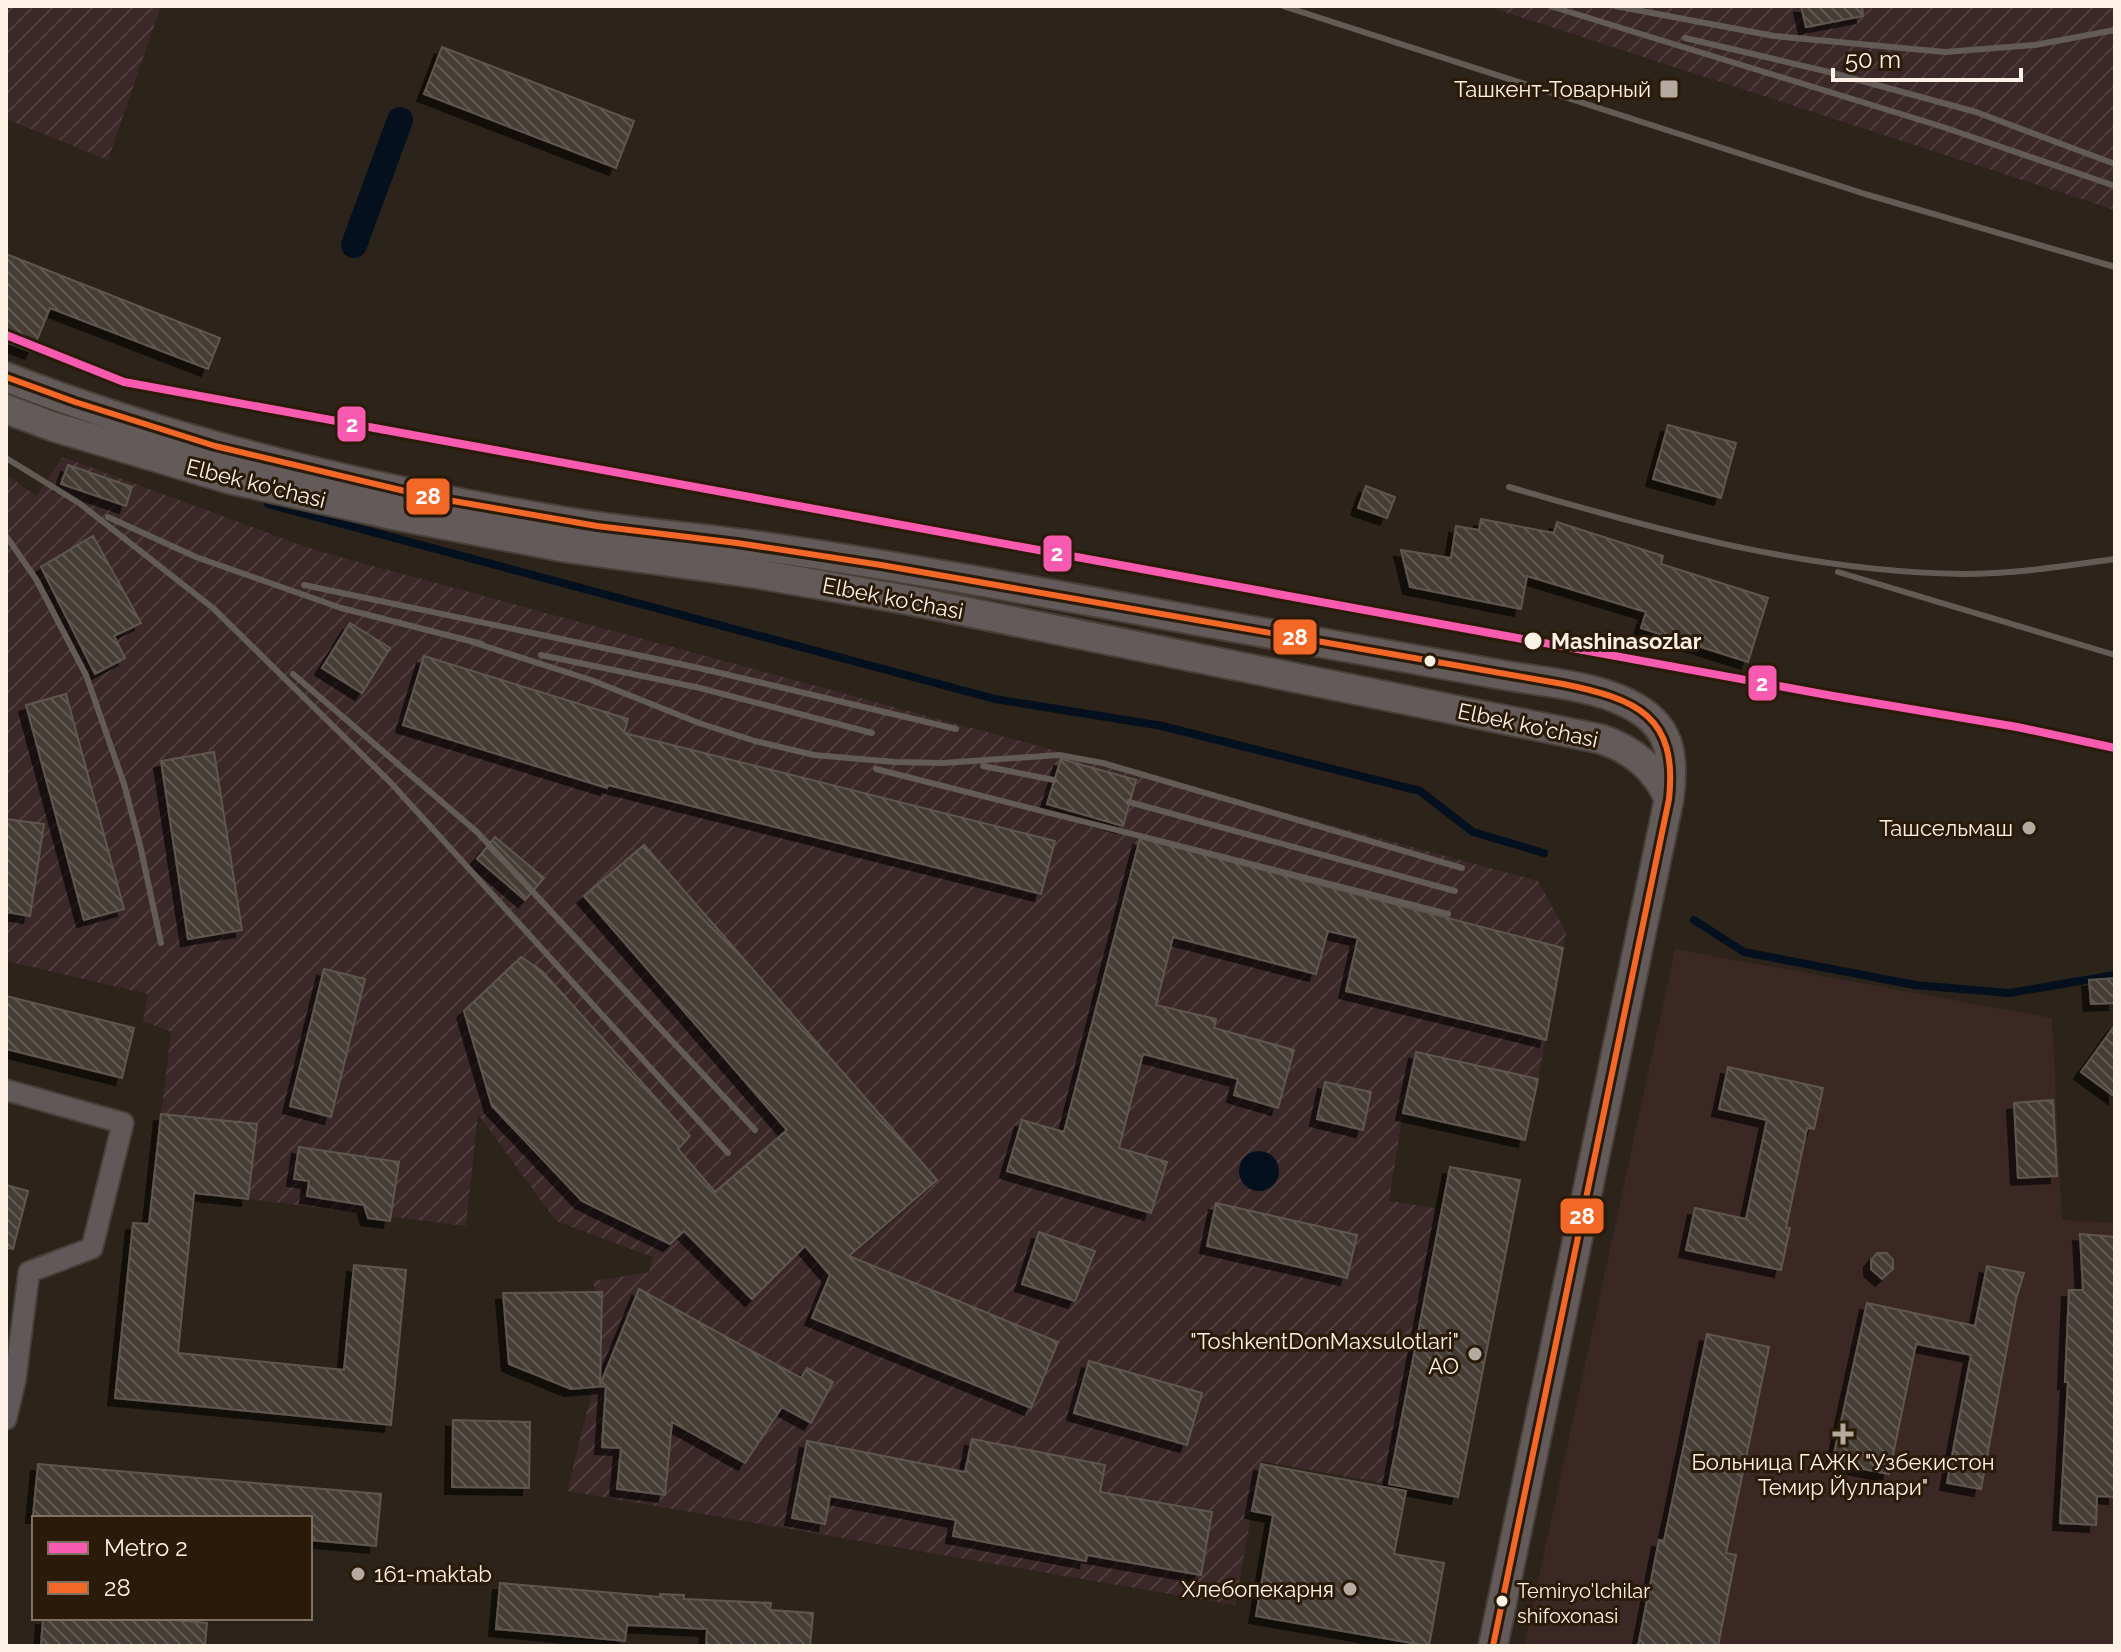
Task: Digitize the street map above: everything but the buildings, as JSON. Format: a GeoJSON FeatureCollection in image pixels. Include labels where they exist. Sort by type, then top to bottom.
{"type":"FeatureCollection","features":[{"type":"Feature","properties":{"kind":"main road","name":"Elbek ko'chasi"},"geometry":{"type":"LineString","coordinates":[[6,377],[60,398],[237,453],[407,491],[577,524],[757,545],[921,571],[1598,692],[1643,712],[1663,733],[1671,751],[1673,771],[1669,799]]}},
{"type":"Feature","properties":{"kind":"main road","name":"Elbek ko'chasi"},"geometry":{"type":"LineString","coordinates":[[6,409],[69,432],[229,479],[398,516],[567,548],[758,574],[908,600],[1587,735],[1615,744],[1638,758],[1658,777],[1669,799]]}},
{"type":"Feature","properties":{"kind":"main road"},"geometry":{"type":"LineString","coordinates":[[1493,1646],[1669,799]]}},
{"type":"Feature","properties":{"kind":"street"},"geometry":{"type":"LineString","coordinates":[[6,1090],[123,1123],[92,1248],[29,1272],[15,1381],[6,1419]]}},
{"type":"Feature","properties":{"kind":"shaded area"},"geometry":{"type":"Polygon","coordinates":[[[6,6],[161,6],[108,160],[6,119],[6,6]]]}},
{"type":"Feature","properties":{"kind":"shaded area"},"geometry":{"type":"Polygon","coordinates":[[[1486,6],[2115,6],[2115,210],[1486,6]]]}},
{"type":"Feature","properties":{"kind":"shaded area"},"geometry":{"type":"Polygon","coordinates":[[[63,457],[303,546],[351,560],[1538,881],[1566,932],[1538,1079],[1417,1053],[1403,1113],[1389,1201],[1442,1209],[1450,1167],[1520,1180],[1458,1497],[1261,1461],[1235,1605],[567,1491],[592,1392],[594,1281],[649,1272],[653,1257],[556,1221],[478,1114],[466,1226],[248,1199],[257,1124],[161,1114],[171,1032],[143,1021],[148,994],[6,961],[6,474],[36,496],[63,457]]]}},
{"type":"Feature","properties":{"kind":"shaded area","name":"Больница ГАЖК \"Узбекистон Темир Йуллари\""},"geometry":{"type":"Polygon","coordinates":[[[1675,949],[2052,1018],[2062,1220],[2115,1223],[2115,1646],[1524,1646],[1675,949]]]}},
{"type":"Feature","properties":{"kind":"water"},"geometry":{"type":"Polygon","coordinates":[[[1259,1151],[1273,1157],[1279,1171],[1273,1185],[1259,1191],[1245,1185],[1239,1171],[1245,1157],[1259,1151]]]}},
{"type":"Feature","properties":{"kind":"waterway"},"geometry":{"type":"LineString","coordinates":[[354,245],[400,120]]}},
{"type":"Feature","properties":{"kind":"waterway"},"geometry":{"type":"LineString","coordinates":[[268,504],[995,699],[1162,726],[1420,791],[1473,832],[1544,853]]}},
{"type":"Feature","properties":{"kind":"waterway"},"geometry":{"type":"LineString","coordinates":[[1694,920],[1744,952],[1915,985],[2009,993],[2115,975]]}},
{"type":"Feature","properties":{"kind":"railway"},"geometry":{"type":"LineString","coordinates":[[1283,6],[1865,194],[2115,267]]}},
{"type":"Feature","properties":{"kind":"railway"},"geometry":{"type":"LineString","coordinates":[[1550,6],[1943,127],[2115,186]]}},
{"type":"Feature","properties":{"kind":"railway"},"geometry":{"type":"LineString","coordinates":[[1615,6],[1774,36],[1945,52],[2035,45],[2115,30]]}},
{"type":"Feature","properties":{"kind":"railway"},"geometry":{"type":"LineString","coordinates":[[1685,38],[1829,72],[1976,112],[2115,164]]}},
{"type":"Feature","properties":{"kind":"railway"},"geometry":{"type":"LineString","coordinates":[[6,458],[79,503],[213,608],[390,782],[728,1153]]}},
{"type":"Feature","properties":{"kind":"railway"},"geometry":{"type":"LineString","coordinates":[[1509,487],[1677,533],[1847,566],[1982,574],[2115,559]]}},
{"type":"Feature","properties":{"kind":"railway"},"geometry":{"type":"LineString","coordinates":[[108,517],[196,557],[341,608],[482,644]]}},
{"type":"Feature","properties":{"kind":"railway"},"geometry":{"type":"LineString","coordinates":[[6,536],[36,579],[86,675],[124,784],[161,943]]}},
{"type":"Feature","properties":{"kind":"railway"},"geometry":{"type":"LineString","coordinates":[[1838,572],[2115,655]]}},
{"type":"Feature","properties":{"kind":"railway"},"geometry":{"type":"LineString","coordinates":[[304,585],[699,668],[956,729]]}},
{"type":"Feature","properties":{"kind":"railway"},"geometry":{"type":"LineString","coordinates":[[472,642],[591,680],[699,723],[814,755],[943,763],[1059,755],[1103,763],[1462,868]]}},
{"type":"Feature","properties":{"kind":"railway"},"geometry":{"type":"LineString","coordinates":[[541,655],[700,688],[872,733]]}},
{"type":"Feature","properties":{"kind":"railway"},"geometry":{"type":"LineString","coordinates":[[293,674],[477,832],[755,1130]]}},
{"type":"Feature","properties":{"kind":"railway"},"geometry":{"type":"LineString","coordinates":[[983,766],[1054,780]]}},
{"type":"Feature","properties":{"kind":"railway"},"geometry":{"type":"LineString","coordinates":[[876,769],[1448,914]]}},
{"type":"Feature","properties":{"kind":"railway"},"geometry":{"type":"LineString","coordinates":[[1129,802],[1455,891]]}},
{"type":"Feature","properties":{"kind":"metro line","name":"2"},"geometry":{"type":"LineString","coordinates":[[6,335],[124,382],[1833,696],[2017,727],[2115,748]]}},
{"type":"Feature","properties":{"kind":"transit line","name":"28"},"geometry":{"type":"LineString","coordinates":[[6,377],[215,446],[430,497],[597,526],[881,565],[1563,684],[1612,697],[1647,716],[1659,730],[1667,748],[1669,799],[1493,1646]]}},
{"type":"Feature","properties":{"kind":"place","name":"Ташкент-Товарный"},"geometry":{"type":"Point","coordinates":[1669,89]}},
{"type":"Feature","properties":{"kind":"place","name":"Mashinasozlar"},"geometry":{"type":"Point","coordinates":[1533,641]}},
{"type":"Feature","properties":{"kind":"place","name":"Ташсельмаш"},"geometry":{"type":"Point","coordinates":[2029,828]}},
{"type":"Feature","properties":{"kind":"place","name":"\"ToshkentDonMaxsulotlari\" AO"},"geometry":{"type":"Point","coordinates":[1475,1354]}},
{"type":"Feature","properties":{"kind":"place","name":"Больница ГАЖК \"Узбекистон Темир Йуллари\""},"geometry":{"type":"Point","coordinates":[1843,1434]}},
{"type":"Feature","properties":{"kind":"place","name":"161-maktab"},"geometry":{"type":"Point","coordinates":[358,1574]}},
{"type":"Feature","properties":{"kind":"place","name":"Хлебопекарня"},"geometry":{"type":"Point","coordinates":[1350,1589]}},
{"type":"Feature","properties":{"kind":"place","name":"Temiryo'lchilar shifoxonasi"},"geometry":{"type":"Point","coordinates":[1502,1601]}}]}
